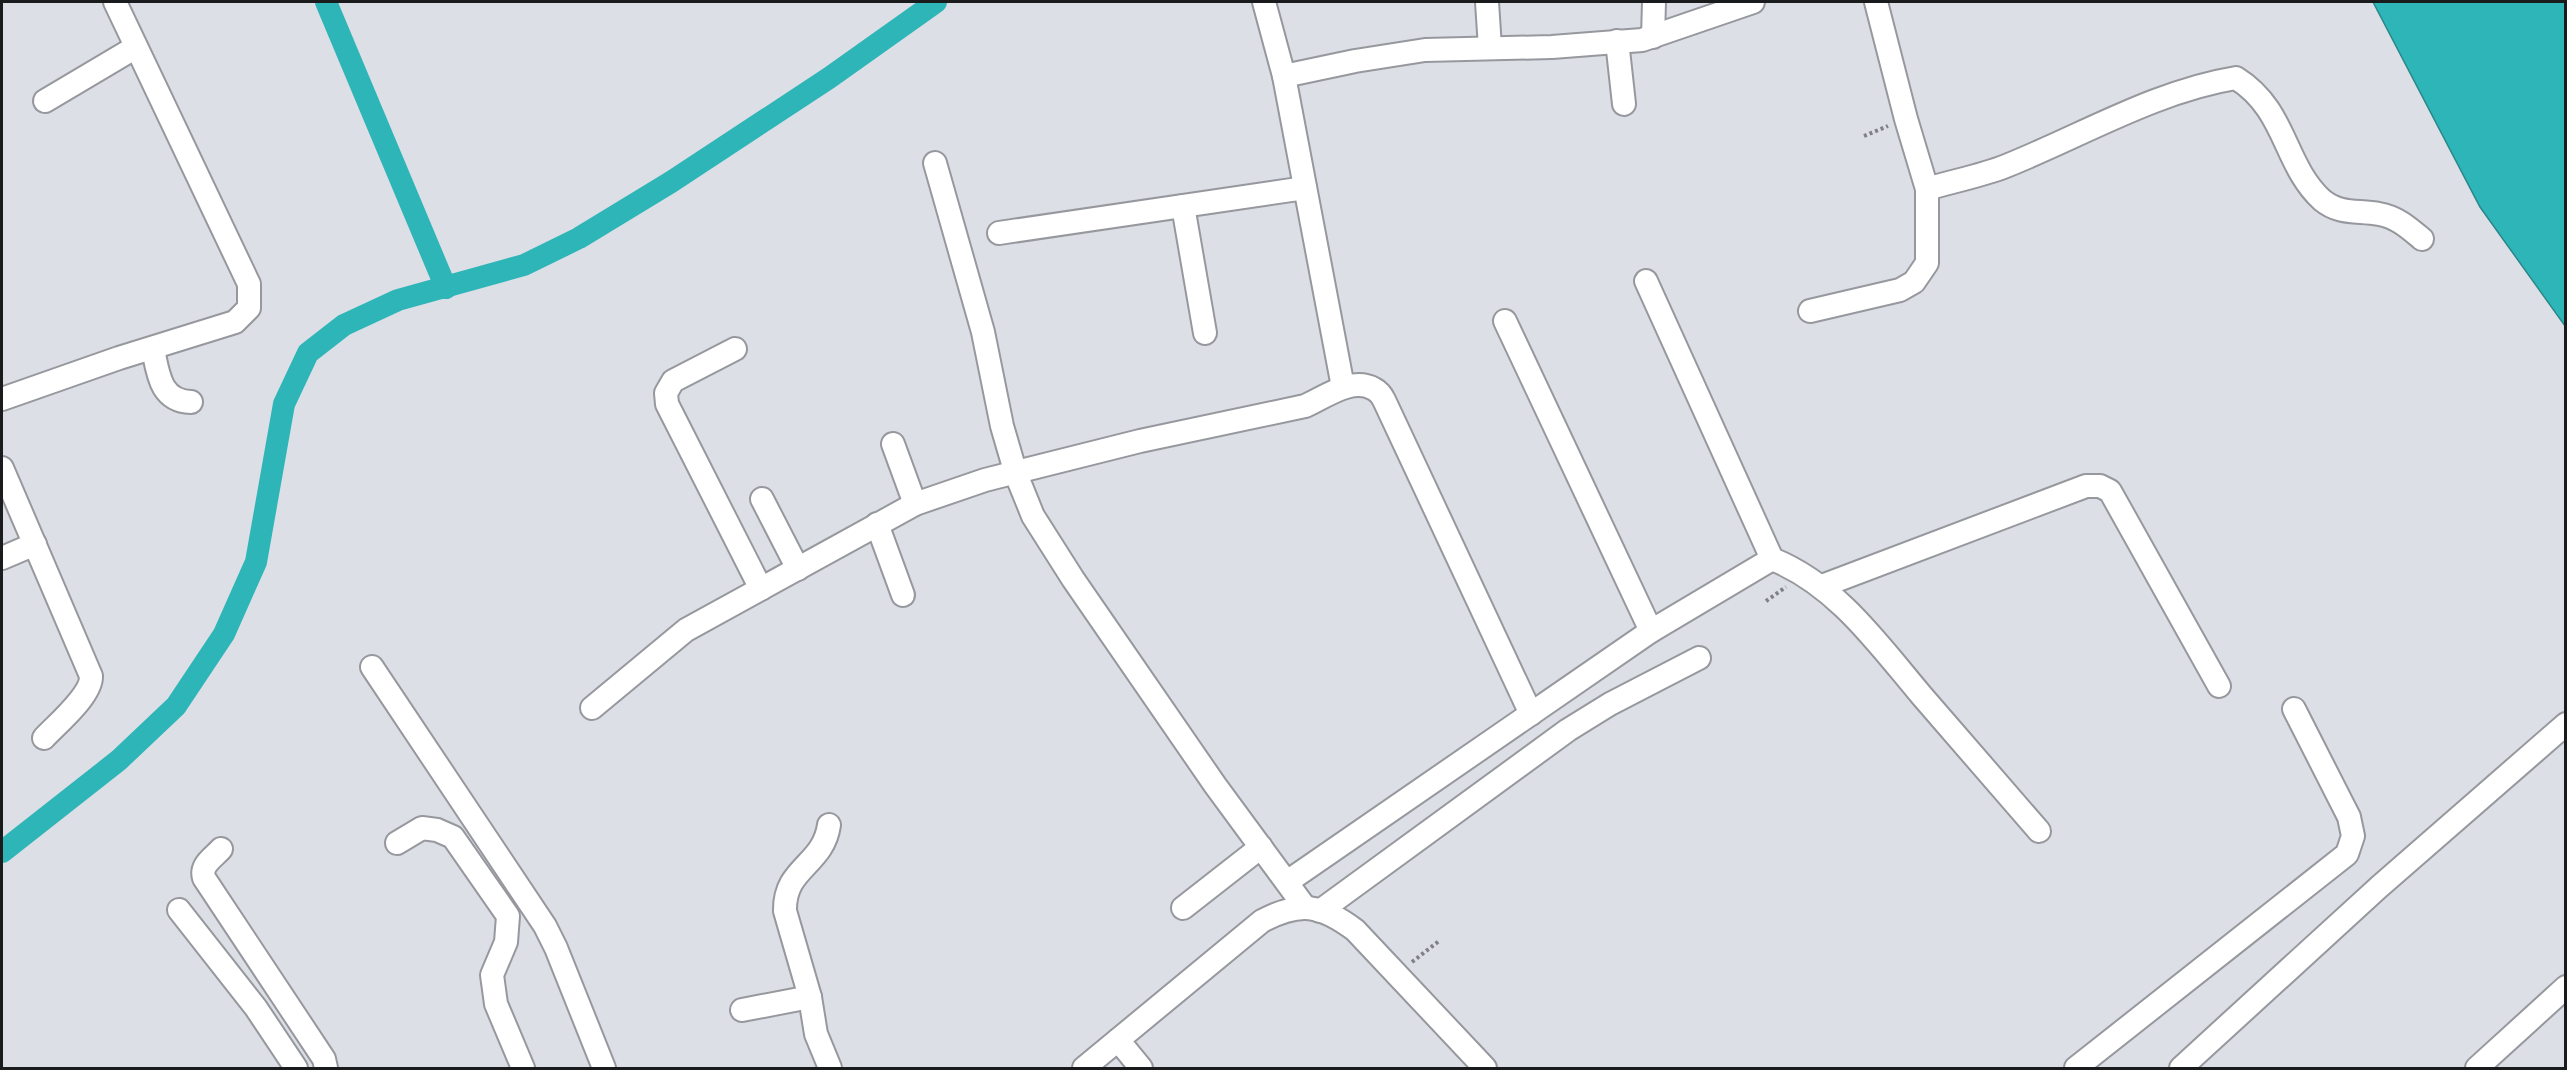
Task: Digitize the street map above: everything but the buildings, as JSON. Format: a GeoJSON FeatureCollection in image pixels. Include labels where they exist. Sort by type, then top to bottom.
{"type":"FeatureCollection","features":[{"type":"Feature","properties":{"kind":"street"},"geometry":{"type":"LineString","coordinates":[[2,399],[235,322],[249,308],[249,284],[115,2]]}},
{"type":"Feature","properties":{"kind":"street"},"geometry":{"type":"LineString","coordinates":[[1264,2],[1284,76],[1343,387]]}},
{"type":"Feature","properties":{"kind":"street"},"geometry":{"type":"LineString","coordinates":[[1487,2],[1490,48]]}},
{"type":"Feature","properties":{"kind":"street"},"geometry":{"type":"LineString","coordinates":[[1653,37],[1654,2]]}},
{"type":"Feature","properties":{"kind":"street"},"geometry":{"type":"LineString","coordinates":[[1284,76],[1354,61],[1425,50],[1617,41],[1653,37],[1753,2]]}},
{"type":"Feature","properties":{"kind":"street"},"geometry":{"type":"LineString","coordinates":[[1810,311],[1900,290],[1914,282],[1927,263],[1927,189],[1906,119],[1876,2]]}},
{"type":"Feature","properties":{"kind":"street"},"geometry":{"type":"LineString","coordinates":[[1617,41],[1624,104]]}},
{"type":"Feature","properties":{"kind":"street"},"geometry":{"type":"LineString","coordinates":[[45,101],[136,47]]}},
{"type":"Feature","properties":{"kind":"street"},"geometry":{"type":"LineString","coordinates":[[1927,189],[2004,167],[2163,99],[2215,81],[2236,78],[2254,89],[2276,121],[2311,189],[2325,202],[2339,211],[2378,214],[2393,218],[2422,239]]}},
{"type":"Feature","properties":{"kind":"street"},"geometry":{"type":"LineString","coordinates":[[935,163],[983,332],[1002,426],[1016,474],[1033,516],[1073,579],[1261,848],[1287,882],[1312,909]]}},
{"type":"Feature","properties":{"kind":"street"},"geometry":{"type":"LineString","coordinates":[[999,232],[1305,188]]}},
{"type":"Feature","properties":{"kind":"street"},"geometry":{"type":"LineString","coordinates":[[1183,206],[1205,333]]}},
{"type":"Feature","properties":{"kind":"street"},"geometry":{"type":"LineString","coordinates":[[1646,281],[1772,559],[1795,569],[1822,586],[1857,620],[2039,831]]}},
{"type":"Feature","properties":{"kind":"street"},"geometry":{"type":"LineString","coordinates":[[1506,321],[1651,630]]}},
{"type":"Feature","properties":{"kind":"street"},"geometry":{"type":"LineString","coordinates":[[153,349],[160,383],[165,392],[182,402],[191,402]]}},
{"type":"Feature","properties":{"kind":"street"},"geometry":{"type":"LineString","coordinates":[[735,349],[673,381],[666,393],[667,404],[761,589]]}},
{"type":"Feature","properties":{"kind":"street"},"geometry":{"type":"LineString","coordinates":[[592,708],[686,630],[915,504],[985,480],[1140,441],[1305,406],[1343,387],[1374,388],[1384,399],[1531,714]]}},
{"type":"Feature","properties":{"kind":"street"},"geometry":{"type":"LineString","coordinates":[[892,444],[915,504]]}},
{"type":"Feature","properties":{"kind":"street"},"geometry":{"type":"LineString","coordinates":[[2,468],[92,676],[92,684],[86,694],[44,738]]}},
{"type":"Feature","properties":{"kind":"street"},"geometry":{"type":"LineString","coordinates":[[1822,586],[2086,486],[2100,486],[2110,491],[2219,686]]}},
{"type":"Feature","properties":{"kind":"street"},"geometry":{"type":"LineString","coordinates":[[762,499],[798,569]]}},
{"type":"Feature","properties":{"kind":"street"},"geometry":{"type":"LineString","coordinates":[[877,524],[903,595]]}},
{"type":"Feature","properties":{"kind":"street"},"geometry":{"type":"LineString","coordinates":[[2,558],[35,544]]}},
{"type":"Feature","properties":{"kind":"street"},"geometry":{"type":"LineString","coordinates":[[1287,882],[1651,630],[1772,559]]}},
{"type":"Feature","properties":{"kind":"street"},"geometry":{"type":"LineString","coordinates":[[1312,909],[1568,730],[1610,704],[1699,658]]}},
{"type":"Feature","properties":{"kind":"street"},"geometry":{"type":"LineString","coordinates":[[372,667],[545,926],[604,1068]]}},
{"type":"Feature","properties":{"kind":"street"},"geometry":{"type":"LineString","coordinates":[[2076,1068],[2347,854],[2353,836],[2349,817],[2295,710]]}},
{"type":"Feature","properties":{"kind":"street"},"geometry":{"type":"LineString","coordinates":[[2181,1068],[2379,887],[2565,724]]}},
{"type":"Feature","properties":{"kind":"street"},"geometry":{"type":"LineString","coordinates":[[829,825],[826,841],[788,888],[785,911],[810,998],[816,1034],[830,1068]]}},
{"type":"Feature","properties":{"kind":"street"},"geometry":{"type":"LineString","coordinates":[[397,843],[422,828],[437,830],[453,837],[508,916],[506,942],[492,975],[496,1004],[523,1068]]}},
{"type":"Feature","properties":{"kind":"street"},"geometry":{"type":"LineString","coordinates":[[1183,908],[1261,848]]}},
{"type":"Feature","properties":{"kind":"street"},"geometry":{"type":"LineString","coordinates":[[221,849],[204,866],[202,873],[204,878],[324,1059],[326,1068]]}},
{"type":"Feature","properties":{"kind":"street"},"geometry":{"type":"LineString","coordinates":[[179,909],[256,1008],[296,1068]]}},
{"type":"Feature","properties":{"kind":"street"},"geometry":{"type":"LineString","coordinates":[[1084,1068],[1262,921],[1284,909],[1312,909],[1340,919],[1355,930],[1485,1068]]}},
{"type":"Feature","properties":{"kind":"street"},"geometry":{"type":"LineString","coordinates":[[2477,1068],[2565,987]]}},
{"type":"Feature","properties":{"kind":"street"},"geometry":{"type":"LineString","coordinates":[[742,1010],[810,998]]}},
{"type":"Feature","properties":{"kind":"street"},"geometry":{"type":"LineString","coordinates":[[1118,1040],[1141,1068]]}},
{"type":"Feature","properties":{"kind":"path"},"geometry":{"type":"LineString","coordinates":[[1397,973],[1439,941]]}},
{"type":"Feature","properties":{"kind":"water"},"geometry":{"type":"Polygon","coordinates":[[[2373,2],[2565,2],[2565,326],[2480,207],[2373,2]]]}},
{"type":"Feature","properties":{"kind":"waterway"},"geometry":{"type":"LineString","coordinates":[[326,2],[446,288]]}},
{"type":"Feature","properties":{"kind":"waterway"},"geometry":{"type":"LineString","coordinates":[[2,852],[119,760],[176,706],[224,634],[256,562],[284,404],[308,353],[344,325],[398,300],[524,265],[579,238],[671,182],[829,78],[936,2]]}}]}
